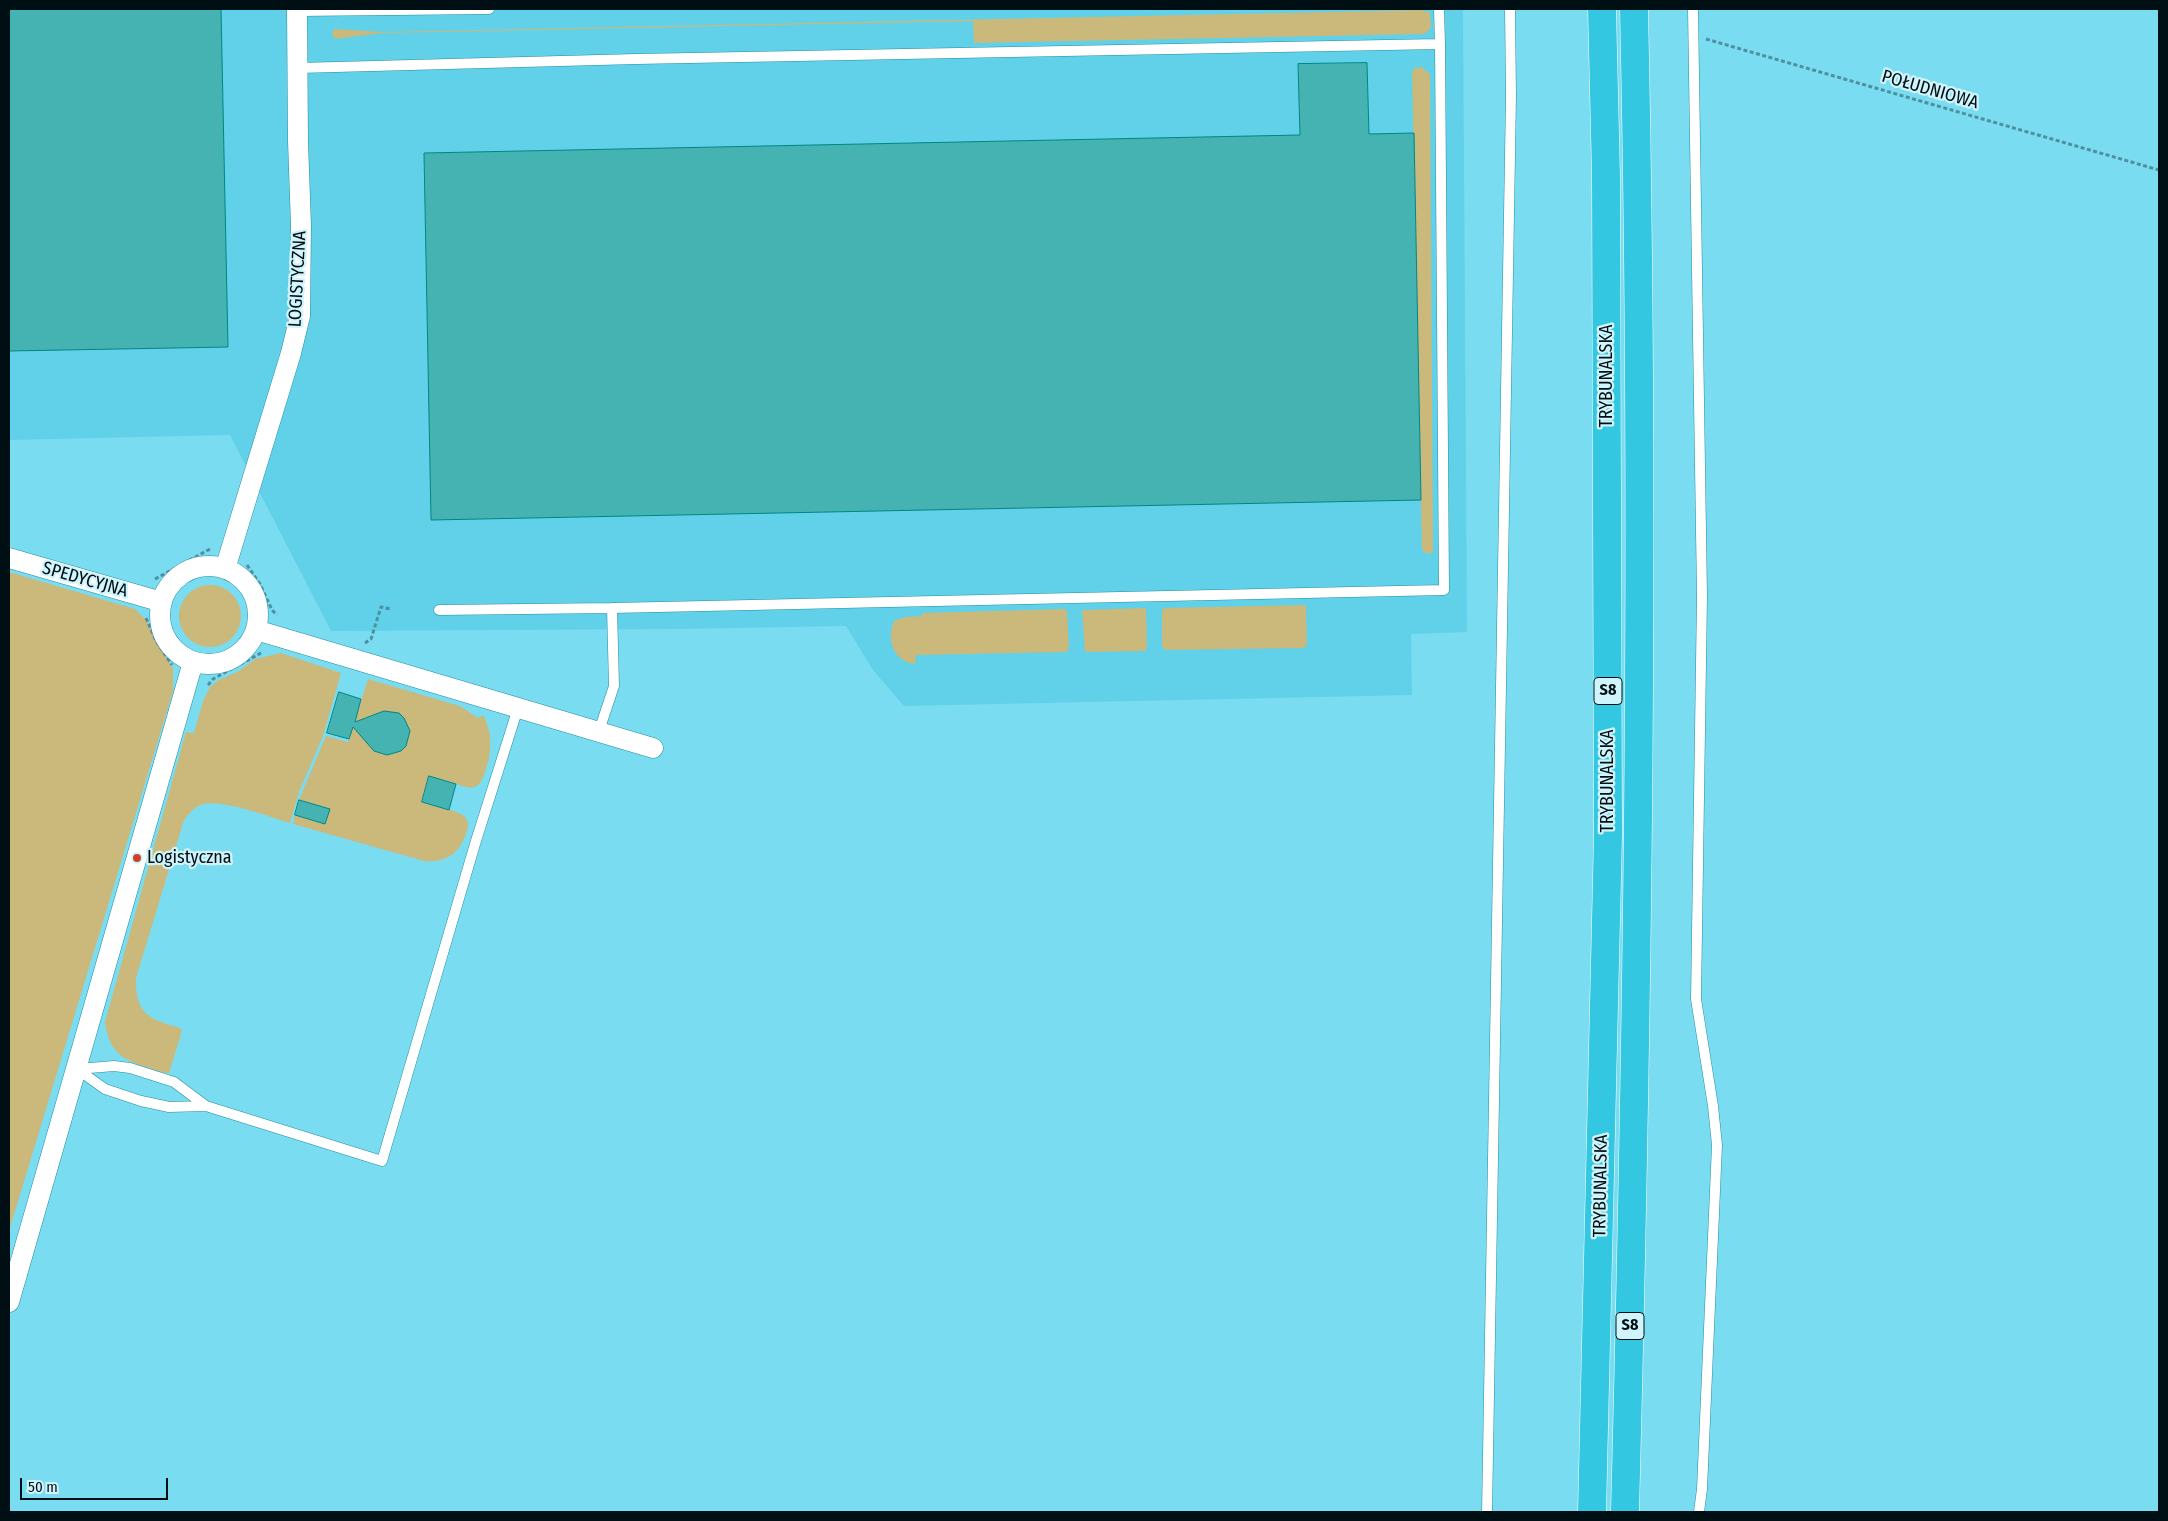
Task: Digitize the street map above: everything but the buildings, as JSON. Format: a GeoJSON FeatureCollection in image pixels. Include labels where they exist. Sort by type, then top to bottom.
{"type":"FeatureCollection","features":[{"type":"Feature","properties":{"kind":"highway","name":"TRYBUNALSKA"},"geometry":{"type":"LineString","coordinates":[[1592,1512],[1608,835],[1606,185],[1602,9]]}},
{"type":"Feature","properties":{"kind":"highway","name":"TRYBUNALSKA"},"geometry":{"type":"LineString","coordinates":[[1625,1512],[1635,1140],[1639,824],[1640,406],[1634,9]]}},
{"type":"Feature","properties":{"kind":"street","name":"LOGISTYCZNA"},"geometry":{"type":"LineString","coordinates":[[225,568],[292,353],[300,316],[301,226],[297,10]]}},
{"type":"Feature","properties":{"kind":"street","name":"SPEDYCYJNA"},"geometry":{"type":"LineString","coordinates":[[9,558],[162,602]]}},
{"type":"Feature","properties":{"kind":"street"},"geometry":{"type":"LineString","coordinates":[[209,566],[225,568],[249,586],[256,600],[258,615],[256,630],[242,652],[231,659],[212,664],[193,662],[180,655],[170,644],[163,631],[160,616],[162,602],[169,587],[180,576],[194,569],[209,566]]}},
{"type":"Feature","properties":{"kind":"street"},"geometry":{"type":"LineString","coordinates":[[256,630],[653,748]]}},
{"type":"Feature","properties":{"kind":"street"},"geometry":{"type":"LineString","coordinates":[[9,1302],[193,662]]}},
{"type":"Feature","properties":{"kind":"lane"},"geometry":{"type":"LineString","coordinates":[[297,10],[489,9]]}},
{"type":"Feature","properties":{"kind":"lane"},"geometry":{"type":"LineString","coordinates":[[439,610],[1444,590],[1439,9]]}},
{"type":"Feature","properties":{"kind":"lane"},"geometry":{"type":"LineString","coordinates":[[1486,1512],[1511,106],[1510,9]]}},
{"type":"Feature","properties":{"kind":"lane"},"geometry":{"type":"LineString","coordinates":[[1693,9],[1702,596],[1696,999],[1713,1106],[1717,1145],[1703,1479],[1699,1512]]}},
{"type":"Feature","properties":{"kind":"lane"},"geometry":{"type":"LineString","coordinates":[[298,68],[646,59],[1440,44]]}},
{"type":"Feature","properties":{"kind":"lane"},"geometry":{"type":"LineString","coordinates":[[599,731],[614,686],[612,608]]}},
{"type":"Feature","properties":{"kind":"lane"},"geometry":{"type":"LineString","coordinates":[[77,1069],[105,1089],[141,1101],[169,1107],[206,1106],[382,1160],[475,844],[518,708]]}},
{"type":"Feature","properties":{"kind":"lane"},"geometry":{"type":"LineString","coordinates":[[77,1069],[114,1066],[130,1068],[174,1082],[206,1106]]}},
{"type":"Feature","properties":{"kind":"path","name":"POŁUDNIOWA"},"geometry":{"type":"LineString","coordinates":[[1694,36],[2159,170]]}},
{"type":"Feature","properties":{"kind":"path"},"geometry":{"type":"LineString","coordinates":[[151,580],[160,577],[188,559],[207,551],[214,545]]}},
{"type":"Feature","properties":{"kind":"path"},"geometry":{"type":"LineString","coordinates":[[246,559],[272,610],[280,618]]}},
{"type":"Feature","properties":{"kind":"path"},"geometry":{"type":"LineString","coordinates":[[363,644],[371,639],[381,607],[391,609]]}},
{"type":"Feature","properties":{"kind":"path"},"geometry":{"type":"LineString","coordinates":[[206,687],[212,680],[265,651],[270,651]]}},
{"type":"Feature","properties":{"kind":"shaded area"},"geometry":{"type":"Polygon","coordinates":[[[9,9],[1463,9],[1467,632],[1411,634],[1412,695],[904,706],[873,670],[846,626],[331,631],[230,435],[9,440],[9,9]]]}},
{"type":"Feature","properties":{"kind":"shaded area"},"geometry":{"type":"Polygon","coordinates":[[[1422,10],[1430,13],[1431,28],[1424,34],[974,43],[973,21],[382,33],[335,39],[332,34],[334,29],[383,32],[1422,10]]]}},
{"type":"Feature","properties":{"kind":"shaded area"},"geometry":{"type":"Polygon","coordinates":[[[1421,67],[1430,74],[1433,552],[1428,554],[1422,550],[1412,72],[1415,68],[1421,67]]]}},
{"type":"Feature","properties":{"kind":"shaded area"},"geometry":{"type":"Polygon","coordinates":[[[9,572],[135,609],[148,622],[156,641],[173,668],[173,691],[9,1231],[9,572]]]}},
{"type":"Feature","properties":{"kind":"shaded area"},"geometry":{"type":"Polygon","coordinates":[[[204,585],[216,585],[232,594],[239,604],[241,616],[239,628],[232,638],[216,647],[204,647],[193,642],[184,633],[179,622],[179,610],[184,599],[193,590],[204,585]]]}},
{"type":"Feature","properties":{"kind":"shaded area"},"geometry":{"type":"Polygon","coordinates":[[[1306,606],[1307,644],[1304,648],[1165,650],[1162,646],[1162,610],[1165,608],[1306,606]]]}},
{"type":"Feature","properties":{"kind":"shaded area"},"geometry":{"type":"Polygon","coordinates":[[[1146,608],[1147,647],[1145,651],[1085,652],[1082,610],[1146,608]]]}},
{"type":"Feature","properties":{"kind":"shaded area"},"geometry":{"type":"Polygon","coordinates":[[[1065,609],[1067,611],[1069,648],[1066,652],[916,655],[915,664],[897,655],[892,642],[891,635],[894,621],[905,617],[922,616],[922,613],[1065,609]]]}},
{"type":"Feature","properties":{"kind":"shaded area"},"geometry":{"type":"Polygon","coordinates":[[[281,653],[341,673],[323,736],[299,792],[290,823],[244,809],[209,803],[191,811],[184,820],[136,978],[138,1000],[146,1013],[152,1018],[180,1028],[182,1031],[169,1073],[160,1072],[129,1061],[117,1052],[109,1040],[105,1022],[186,732],[194,733],[203,701],[210,687],[217,681],[239,671],[255,659],[281,653]]]}},
{"type":"Feature","properties":{"kind":"shaded area"},"geometry":{"type":"Polygon","coordinates":[[[368,679],[460,706],[478,718],[483,715],[487,723],[490,740],[489,757],[481,782],[477,786],[470,788],[429,776],[422,802],[457,812],[465,817],[468,822],[467,831],[461,845],[452,855],[446,858],[424,861],[293,824],[295,815],[325,824],[329,809],[299,800],[326,736],[348,742],[368,679]]]}},
{"type":"Feature","properties":{"kind":"place","name":"Logistyczna"},"geometry":{"type":"Point","coordinates":[137,858]}}]}
